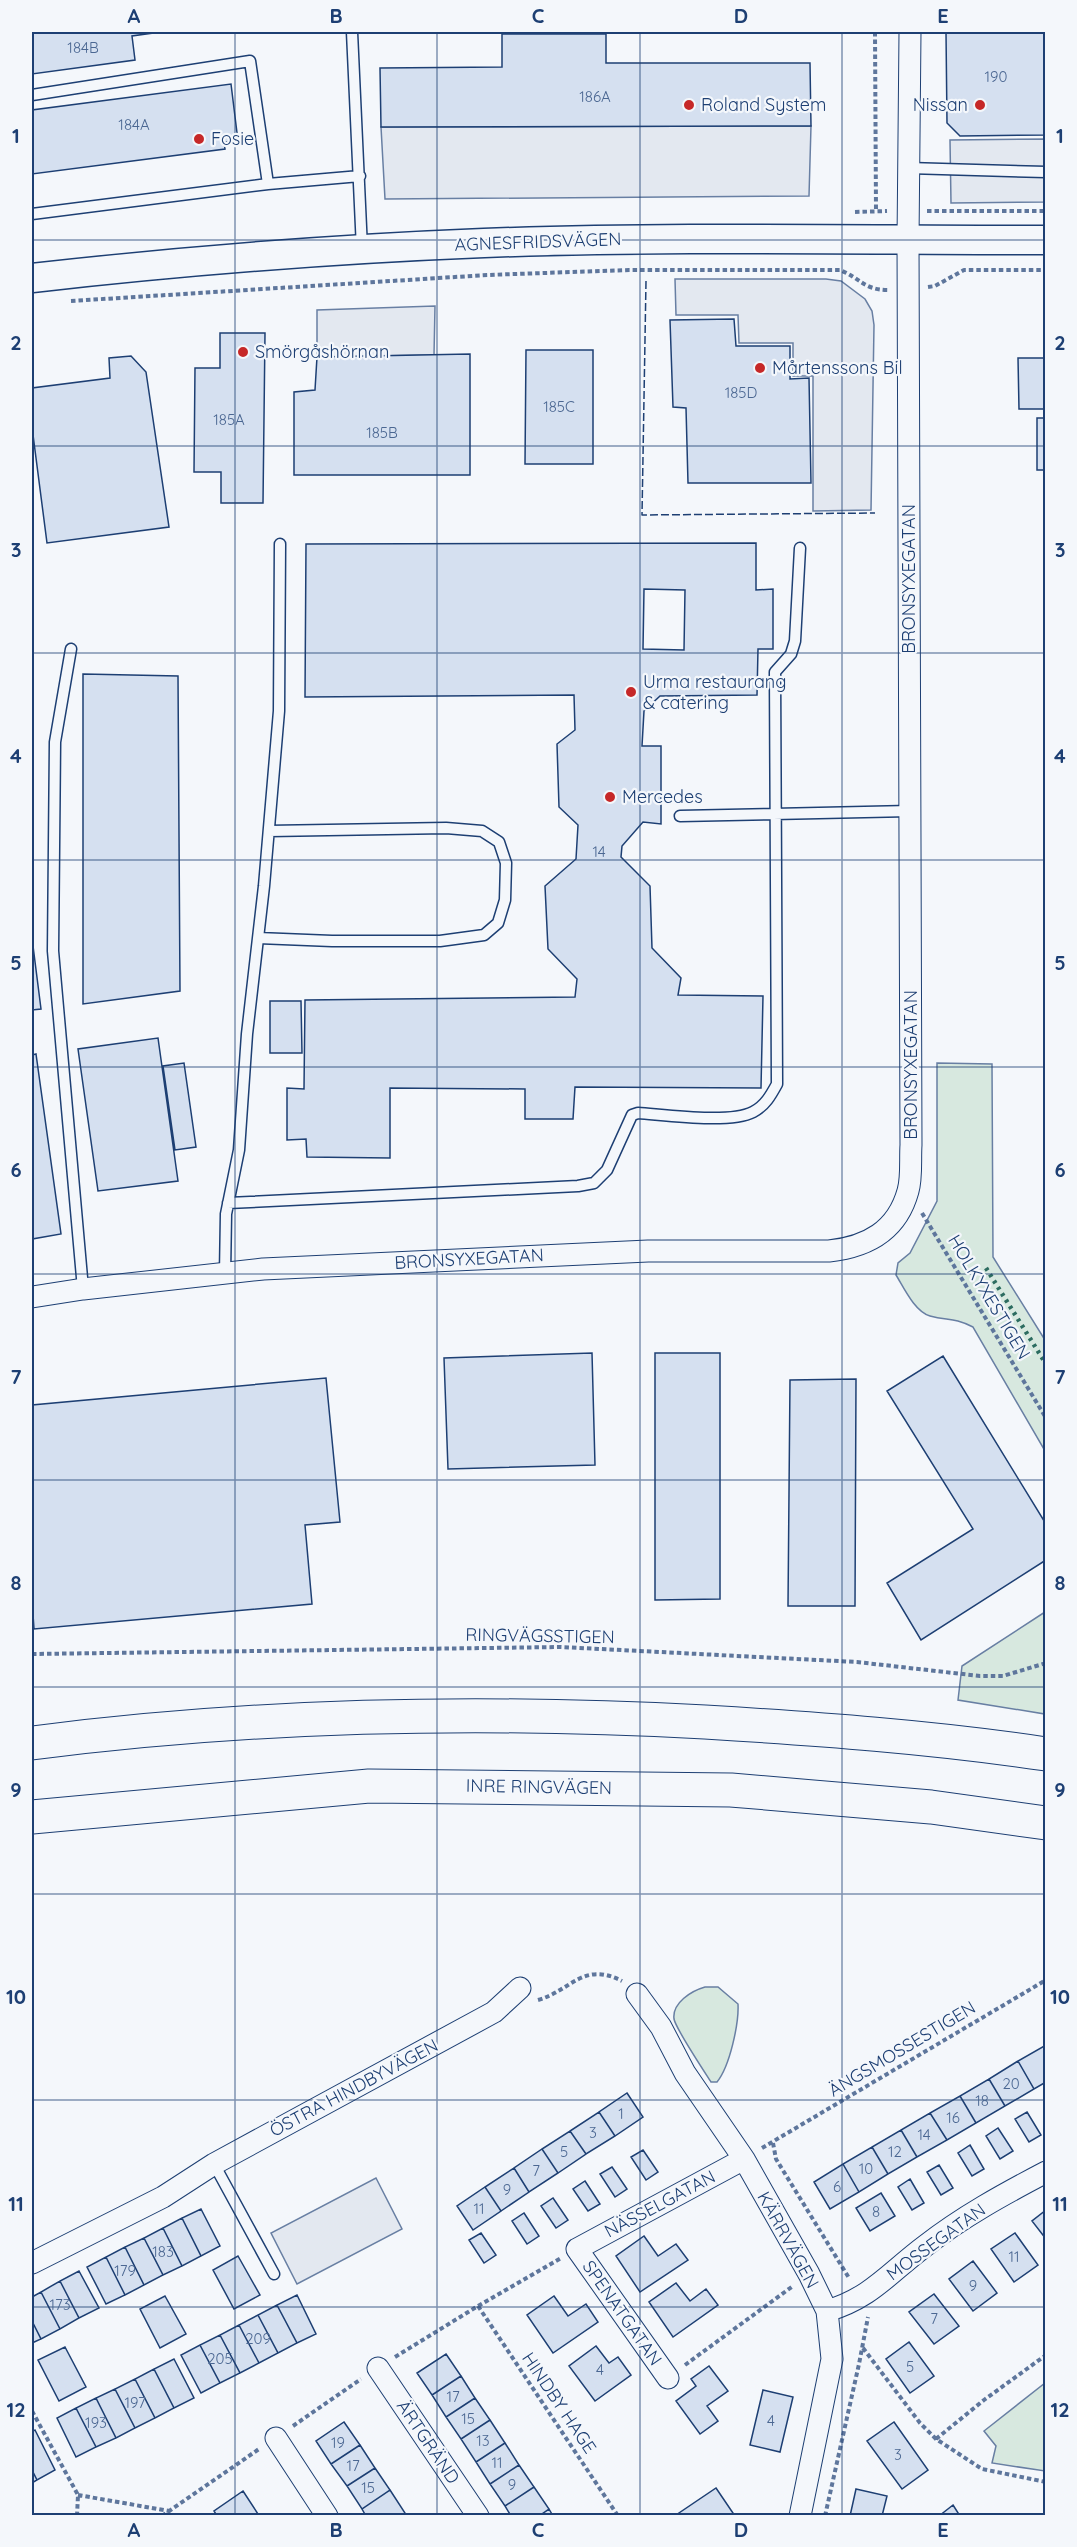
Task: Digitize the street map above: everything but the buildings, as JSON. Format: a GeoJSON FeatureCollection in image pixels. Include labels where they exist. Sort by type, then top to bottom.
{"type":"FeatureCollection","features":[{"type":"Feature","properties":{"kind":"highway"},"geometry":{"type":"LineString","coordinates":[[32,1743],[89,1735],[306,1720],[422,1715],[531,1715],[875,1733],[1046,1754]]}},
{"type":"Feature","properties":{"kind":"highway","name":"INRE RINGVÄGEN"},"geometry":{"type":"LineString","coordinates":[[32,1817],[369,1786],[731,1790],[932,1807],[1046,1823]]}},
{"type":"Feature","properties":{"kind":"highway"},"geometry":{"type":"LineString","coordinates":[[32,1833],[134,1808]]}},
{"type":"Feature","properties":{"kind":"main road","name":"AGNESFRIDSVÄGEN"},"geometry":{"type":"LineString","coordinates":[[32,278],[246,256],[363,249],[618,240],[1046,240]]}},
{"type":"Feature","properties":{"kind":"street","name":"BRONSYXEGATAN"},"geometry":{"type":"LineString","coordinates":[[32,1297],[83,1289],[263,1269],[648,1251],[829,1251],[853,1248],[872,1240],[889,1226],[909,1190],[911,1092],[908,290],[910,32]]}},
{"type":"Feature","properties":{"kind":"street","name":"ÖSTRA HINDBYVÄGEN"},"geometry":{"type":"LineString","coordinates":[[32,2263],[163,2197],[213,2164],[527,1994]]}},
{"type":"Feature","properties":{"kind":"street","name":"KÄRRVÄGEN"},"geometry":{"type":"LineString","coordinates":[[637,1994],[661,2027],[686,2073],[744,2159],[809,2274],[827,2311],[832,2359],[800,2516]]}},
{"type":"Feature","properties":{"kind":"street","name":"NÄSSELGATAN"},"geometry":{"type":"LineString","coordinates":[[577,2249],[744,2159]]}},
{"type":"Feature","properties":{"kind":"street","name":"MOSSEGATAN"},"geometry":{"type":"LineString","coordinates":[[827,2311],[848,2305],[867,2294],[925,2246],[1000,2196],[1046,2172]]}},
{"type":"Feature","properties":{"kind":"street","name":"SPENATGATAN"},"geometry":{"type":"LineString","coordinates":[[577,2249],[668,2378]]}},
{"type":"Feature","properties":{"kind":"street","name":"ÄRTGRÄND"},"geometry":{"type":"LineString","coordinates":[[378,2367],[478,2516]]}},
{"type":"Feature","properties":{"kind":"street"},"geometry":{"type":"LineString","coordinates":[[276,2438],[327,2516]]}},
{"type":"Feature","properties":{"kind":"lane"},"geometry":{"type":"LineString","coordinates":[[352,32],[363,249]]}},
{"type":"Feature","properties":{"kind":"lane"},"geometry":{"type":"LineString","coordinates":[[32,95],[250,61],[268,184]]}},
{"type":"Feature","properties":{"kind":"lane"},"geometry":{"type":"LineString","coordinates":[[908,168],[1046,172]]}},
{"type":"Feature","properties":{"kind":"lane"},"geometry":{"type":"LineString","coordinates":[[32,214],[268,184],[360,176]]}},
{"type":"Feature","properties":{"kind":"lane"},"geometry":{"type":"LineString","coordinates":[[225,1274],[228,1203],[239,1150],[247,1034],[269,831],[279,711],[280,544]]}},
{"type":"Feature","properties":{"kind":"lane"},"geometry":{"type":"LineString","coordinates":[[228,1203],[578,1186],[594,1183],[607,1170],[616,1154],[628,1119],[632,1115],[638,1113],[730,1118],[753,1112],[769,1100],[777,1084],[775,672],[791,654],[795,641],[800,548]]}},
{"type":"Feature","properties":{"kind":"lane"},"geometry":{"type":"LineString","coordinates":[[70,649],[55,742],[52,951],[83,1289]]}},
{"type":"Feature","properties":{"kind":"lane"},"geometry":{"type":"LineString","coordinates":[[680,816],[910,811]]}},
{"type":"Feature","properties":{"kind":"lane"},"geometry":{"type":"LineString","coordinates":[[258,938],[428,941],[484,935],[498,923],[505,900],[506,863],[499,842],[482,831],[446,828],[269,831]]}},
{"type":"Feature","properties":{"kind":"lane"},"geometry":{"type":"LineString","coordinates":[[213,2164],[274,2274]]}},
{"type":"Feature","properties":{"kind":"path"},"geometry":{"type":"LineString","coordinates":[[875,32],[876,241]]}},
{"type":"Feature","properties":{"kind":"path"},"geometry":{"type":"LineString","coordinates":[[64,301],[487,275],[630,270],[840,270],[875,290],[908,290],[935,285],[964,270],[1046,270]]}},
{"type":"Feature","properties":{"kind":"path","name":"HOLKYXESTIGEN"},"geometry":{"type":"LineString","coordinates":[[909,1190],[1046,1418]]}},
{"type":"Feature","properties":{"kind":"path","name":"RINGVÄGSSTIGEN"},"geometry":{"type":"LineString","coordinates":[[32,1654],[561,1647],[857,1662],[980,1676],[1003,1676],[1046,1663]]}},
{"type":"Feature","properties":{"kind":"path"},"geometry":{"type":"LineString","coordinates":[[527,1994],[543,1998],[592,1973],[609,1975],[623,1982],[637,1994]]}},
{"type":"Feature","properties":{"kind":"path","name":"ÄNGSMOSSESTIGEN"},"geometry":{"type":"LineString","coordinates":[[773,2143],[1046,1980]]}},
{"type":"Feature","properties":{"kind":"path"},"geometry":{"type":"LineString","coordinates":[[668,2378],[809,2274]]}},
{"type":"Feature","properties":{"kind":"path","name":"HINDBY HAGE"},"geometry":{"type":"LineString","coordinates":[[478,2306],[618,2516]]}},
{"type":"Feature","properties":{"kind":"path"},"geometry":{"type":"LineString","coordinates":[[862,2348],[936,2439],[981,2469],[1046,2482]]}},
{"type":"Feature","properties":{"kind":"path"},"geometry":{"type":"LineString","coordinates":[[936,2439],[984,2400],[1046,2355]]}},
{"type":"Feature","properties":{"kind":"path"},"geometry":{"type":"LineString","coordinates":[[32,2411],[78,2495],[77,2516]]}},
{"type":"Feature","properties":{"kind":"path"},"geometry":{"type":"LineString","coordinates":[[78,2495],[169,2511],[173,2516]]}},
{"type":"Feature","properties":{"kind":"shaded area"},"geometry":{"type":"Polygon","coordinates":[[[811,126],[809,196],[385,199],[381,127],[811,126]]]}},
{"type":"Feature","properties":{"kind":"shaded area"},"geometry":{"type":"Polygon","coordinates":[[[1045,139],[1045,202],[951,203],[950,140],[1045,139]]]}},
{"type":"Feature","properties":{"kind":"shaded area"},"geometry":{"type":"Polygon","coordinates":[[[675,279],[826,279],[841,281],[865,299],[872,311],[874,325],[871,510],[813,511],[813,376],[793,376],[793,343],[739,343],[738,315],[676,315],[675,279]]]}},
{"type":"Feature","properties":{"kind":"shaded area"},"geometry":{"type":"Polygon","coordinates":[[[435,306],[434,355],[317,357],[317,310],[435,306]]]}},
{"type":"Feature","properties":{"kind":"shaded area"},"geometry":{"type":"Polygon","coordinates":[[[937,1063],[992,1064],[993,1257],[1045,1340],[1045,1451],[973,1327],[930,1316],[919,1310],[896,1275],[898,1263],[910,1253],[937,1201],[937,1063]]]}},
{"type":"Feature","properties":{"kind":"shaded area"},"geometry":{"type":"Polygon","coordinates":[[[1045,1612],[1045,1714],[958,1700],[962,1666],[1045,1612]]]}},
{"type":"Feature","properties":{"kind":"shaded area"},"geometry":{"type":"Polygon","coordinates":[[[705,1987],[718,1987],[738,2004],[733,2044],[726,2066],[717,2082],[711,2082],[674,2019],[679,2003],[694,1991],[705,1987]]]}},
{"type":"Feature","properties":{"kind":"shaded area"},"geometry":{"type":"Polygon","coordinates":[[[376,2178],[402,2229],[297,2284],[271,2233],[376,2178]]]}},
{"type":"Feature","properties":{"kind":"shaded area"},"geometry":{"type":"Polygon","coordinates":[[[1045,2383],[1045,2471],[992,2463],[996,2446],[984,2431],[1045,2383]]]}},
{"type":"Feature","properties":{"kind":"hedge"},"geometry":{"type":"LineString","coordinates":[[986,1268],[1046,1364]]}},
{"type":"Feature","properties":{"kind":"fence"},"geometry":{"type":"LineString","coordinates":[[646,281],[642,515],[875,513]]}},
{"type":"Feature","properties":{"kind":"place","name":"Roland System"},"geometry":{"type":"Point","coordinates":[689,105]}},
{"type":"Feature","properties":{"kind":"place","name":"Nissan"},"geometry":{"type":"Point","coordinates":[980,105]}},
{"type":"Feature","properties":{"kind":"place","name":"Fosie"},"geometry":{"type":"Point","coordinates":[199,139]}},
{"type":"Feature","properties":{"kind":"place","name":"Smörgåshörnan"},"geometry":{"type":"Point","coordinates":[243,352]}},
{"type":"Feature","properties":{"kind":"place","name":"Mårtenssons Bil"},"geometry":{"type":"Point","coordinates":[760,368]}},
{"type":"Feature","properties":{"kind":"place","name":"Urma restaurang & catering"},"geometry":{"type":"Point","coordinates":[631,692]}},
{"type":"Feature","properties":{"kind":"place","name":"Mercedes"},"geometry":{"type":"Point","coordinates":[610,797]}}]}
